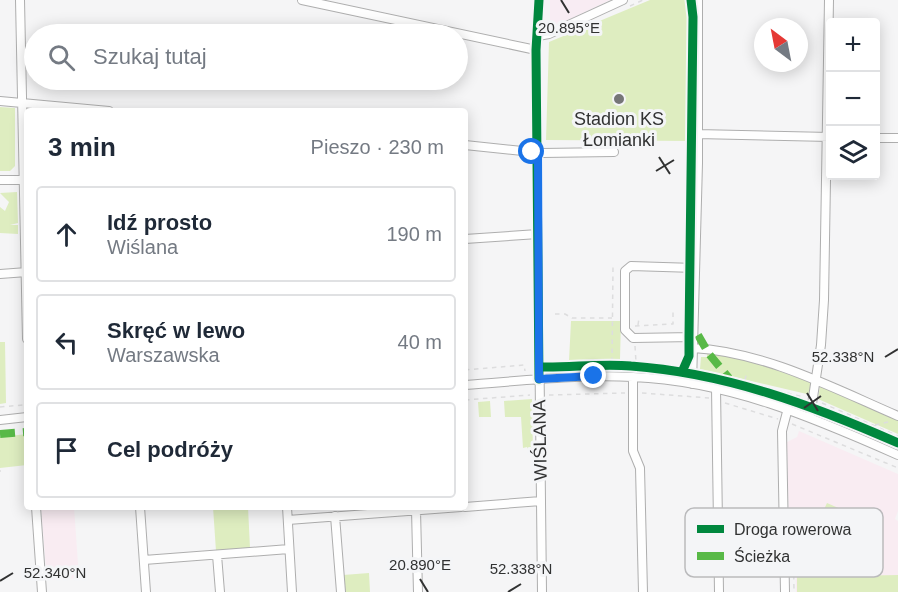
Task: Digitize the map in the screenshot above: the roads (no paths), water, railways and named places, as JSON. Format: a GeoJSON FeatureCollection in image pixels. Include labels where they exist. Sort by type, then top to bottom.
{"type":"FeatureCollection","features":[{"type":"Feature","properties":{"kind":"street"},"geometry":{"type":"LineString","coordinates":[[20,0],[24,211]]}},
{"type":"Feature","properties":{"kind":"street"},"geometry":{"type":"LineString","coordinates":[[302,0],[414,24]]}},
{"type":"Feature","properties":{"kind":"street","name":"WIŚLANA"},"geometry":{"type":"LineString","coordinates":[[539,0],[536,50],[542,592]]}},
{"type":"Feature","properties":{"kind":"street"},"geometry":{"type":"LineString","coordinates":[[538,36],[549,34],[623,0]]}},
{"type":"Feature","properties":{"kind":"street"},"geometry":{"type":"LineString","coordinates":[[692,374],[698,0]]}},
{"type":"Feature","properties":{"kind":"street"},"geometry":{"type":"LineString","coordinates":[[829,0],[829,126]]}},
{"type":"Feature","properties":{"kind":"street"},"geometry":{"type":"LineString","coordinates":[[468,35],[536,50]]}},
{"type":"Feature","properties":{"kind":"street"},"geometry":{"type":"LineString","coordinates":[[0,101],[76,108]]}},
{"type":"Feature","properties":{"kind":"street"},"geometry":{"type":"LineString","coordinates":[[697,134],[826,137]]}},
{"type":"Feature","properties":{"kind":"street"},"geometry":{"type":"LineString","coordinates":[[880,138],[898,138]]}},
{"type":"Feature","properties":{"kind":"street"},"geometry":{"type":"LineString","coordinates":[[468,145],[538,152],[614,152]]}},
{"type":"Feature","properties":{"kind":"street"},"geometry":{"type":"LineString","coordinates":[[0,180],[23,180]]}},
{"type":"Feature","properties":{"kind":"street"},"geometry":{"type":"LineString","coordinates":[[810,417],[817,380],[824,300],[828,180]]}},
{"type":"Feature","properties":{"kind":"street"},"geometry":{"type":"LineString","coordinates":[[468,239],[538,234]]}},
{"type":"Feature","properties":{"kind":"street"},"geometry":{"type":"LineString","coordinates":[[693,337],[635,338],[628,336],[625,330],[625,269],[631,266],[695,268]]}},
{"type":"Feature","properties":{"kind":"street"},"geometry":{"type":"LineString","coordinates":[[0,274],[24,272]]}},
{"type":"Feature","properties":{"kind":"street"},"geometry":{"type":"LineString","coordinates":[[693,348],[754,360],[817,380],[898,416]]}},
{"type":"Feature","properties":{"kind":"street"},"geometry":{"type":"LineString","coordinates":[[468,385],[539,379],[692,374],[716,388],[788,408],[898,455]]}},
{"type":"Feature","properties":{"kind":"street"},"geometry":{"type":"LineString","coordinates":[[633,377],[633,451],[640,468],[643,592]]}},
{"type":"Feature","properties":{"kind":"street"},"geometry":{"type":"LineString","coordinates":[[716,388],[718,508]]}},
{"type":"Feature","properties":{"kind":"street"},"geometry":{"type":"LineString","coordinates":[[783,508],[782,430],[788,408]]}},
{"type":"Feature","properties":{"kind":"street"},"geometry":{"type":"LineString","coordinates":[[0,420],[24,417]]}},
{"type":"Feature","properties":{"kind":"street"},"geometry":{"type":"LineString","coordinates":[[468,507],[541,501]]}},
{"type":"Feature","properties":{"kind":"street"},"geometry":{"type":"LineString","coordinates":[[36,510],[42,592]]}},
{"type":"Feature","properties":{"kind":"street"},"geometry":{"type":"LineString","coordinates":[[140,510],[146,592]]}},
{"type":"Feature","properties":{"kind":"street"},"geometry":{"type":"LineString","coordinates":[[287,510],[292,592]]}},
{"type":"Feature","properties":{"kind":"street"},"geometry":{"type":"LineString","coordinates":[[288,520],[416,510],[418,592]]}},
{"type":"Feature","properties":{"kind":"street"},"geometry":{"type":"LineString","coordinates":[[335,516],[341,592]]}},
{"type":"Feature","properties":{"kind":"street"},"geometry":{"type":"LineString","coordinates":[[144,560],[289,549]]}},
{"type":"Feature","properties":{"kind":"street"},"geometry":{"type":"LineString","coordinates":[[217,555],[220,592]]}},
{"type":"Feature","properties":{"kind":"street"},"geometry":{"type":"LineString","coordinates":[[719,577],[719,592]]}},
{"type":"Feature","properties":{"kind":"street"},"geometry":{"type":"LineString","coordinates":[[784,577],[784,592]]}},
{"type":"Feature","properties":{"kind":"place","name":"Stadion KS Łomianki"},"geometry":{"type":"Point","coordinates":[619,99]}}]}
